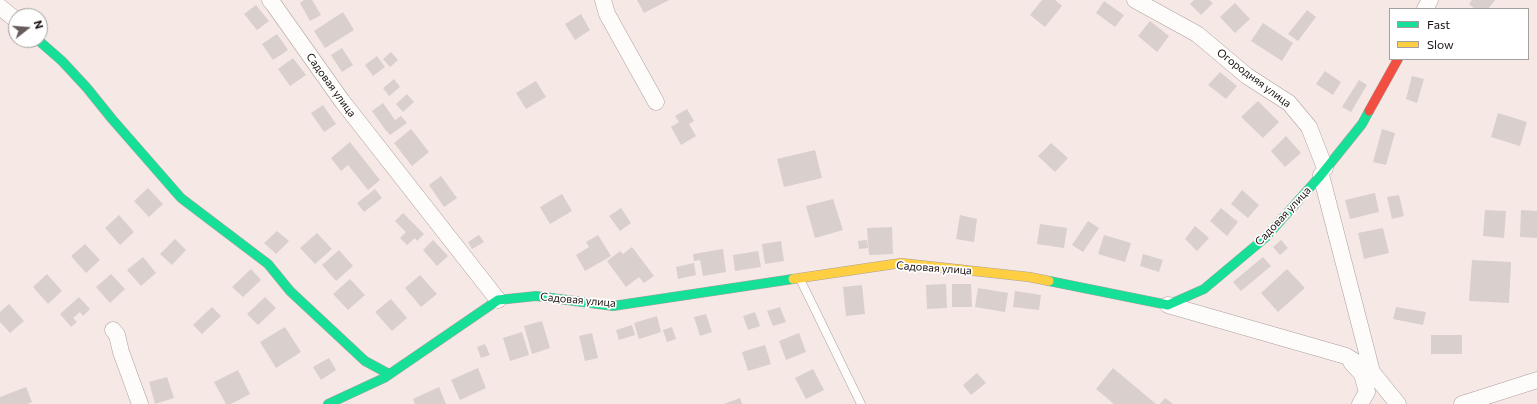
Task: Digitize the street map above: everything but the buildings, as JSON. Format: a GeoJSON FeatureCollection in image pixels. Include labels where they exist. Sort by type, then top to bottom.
{"type":"FeatureCollection","features":[{"type":"Feature","properties":{"kind":"street","name":"Садовая улица"},"geometry":{"type":"LineString","coordinates":[[270,0],[342,101],[439,227],[498,300]]}},
{"type":"Feature","properties":{"kind":"street"},"geometry":{"type":"LineString","coordinates":[[603,0],[607,14],[656,102]]}},
{"type":"Feature","properties":{"kind":"street","name":"Огородняя улица"},"geometry":{"type":"LineString","coordinates":[[1135,0],[1197,34],[1247,76],[1289,103],[1309,127],[1323,172],[1372,372]]}},
{"type":"Feature","properties":{"kind":"street"},"geometry":{"type":"LineString","coordinates":[[0,7],[8,14]]}},
{"type":"Feature","properties":{"kind":"street"},"geometry":{"type":"LineString","coordinates":[[47,48],[62,61],[87,88],[181,198],[268,264],[290,291],[365,361],[390,374]]}},
{"type":"Feature","properties":{"kind":"street"},"geometry":{"type":"LineString","coordinates":[[1323,172],[1362,124],[1397,60]]}},
{"type":"Feature","properties":{"kind":"street","name":"Садовая улица"},"geometry":{"type":"LineString","coordinates":[[328,404],[390,374],[498,300],[536,296],[613,306],[901,263],[1029,277],[1168,305],[1204,289],[1266,237],[1323,172]]}},
{"type":"Feature","properties":{"kind":"street"},"geometry":{"type":"LineString","coordinates":[[1168,305],[1346,356],[1372,372],[1398,404]]}},
{"type":"Feature","properties":{"kind":"street"},"geometry":{"type":"LineString","coordinates":[[113,330],[116,334],[140,404]]}},
{"type":"Feature","properties":{"kind":"street"},"geometry":{"type":"LineString","coordinates":[[1346,356],[1362,374],[1368,392],[1360,404]]}},
{"type":"Feature","properties":{"kind":"street"},"geometry":{"type":"LineString","coordinates":[[1462,404],[1537,380]]}},
{"type":"Feature","properties":{"kind":"lane"},"geometry":{"type":"LineString","coordinates":[[800,278],[861,404]]}},
{"type":"Feature","properties":{"kind":"traffic: fast"},"geometry":{"type":"LineString","coordinates":[[47,48],[62,61],[87,88],[181,198],[268,264],[290,291],[365,361],[389,374]]}},
{"type":"Feature","properties":{"kind":"traffic: fast"},"geometry":{"type":"LineString","coordinates":[[1049,281],[1168,305],[1204,289],[1266,237],[1321,175],[1362,124],[1369,111]]}},
{"type":"Feature","properties":{"kind":"traffic: fast"},"geometry":{"type":"LineString","coordinates":[[328,404],[384,378],[498,300],[536,296],[613,306],[793,279]]}},
{"type":"Feature","properties":{"kind":"traffic: slow"},"geometry":{"type":"LineString","coordinates":[[793,279],[901,263],[1029,277],[1049,281]]}},
{"type":"Feature","properties":{"kind":"traffic: jam"},"geometry":{"type":"LineString","coordinates":[[1369,111],[1397,60]]}}]}
